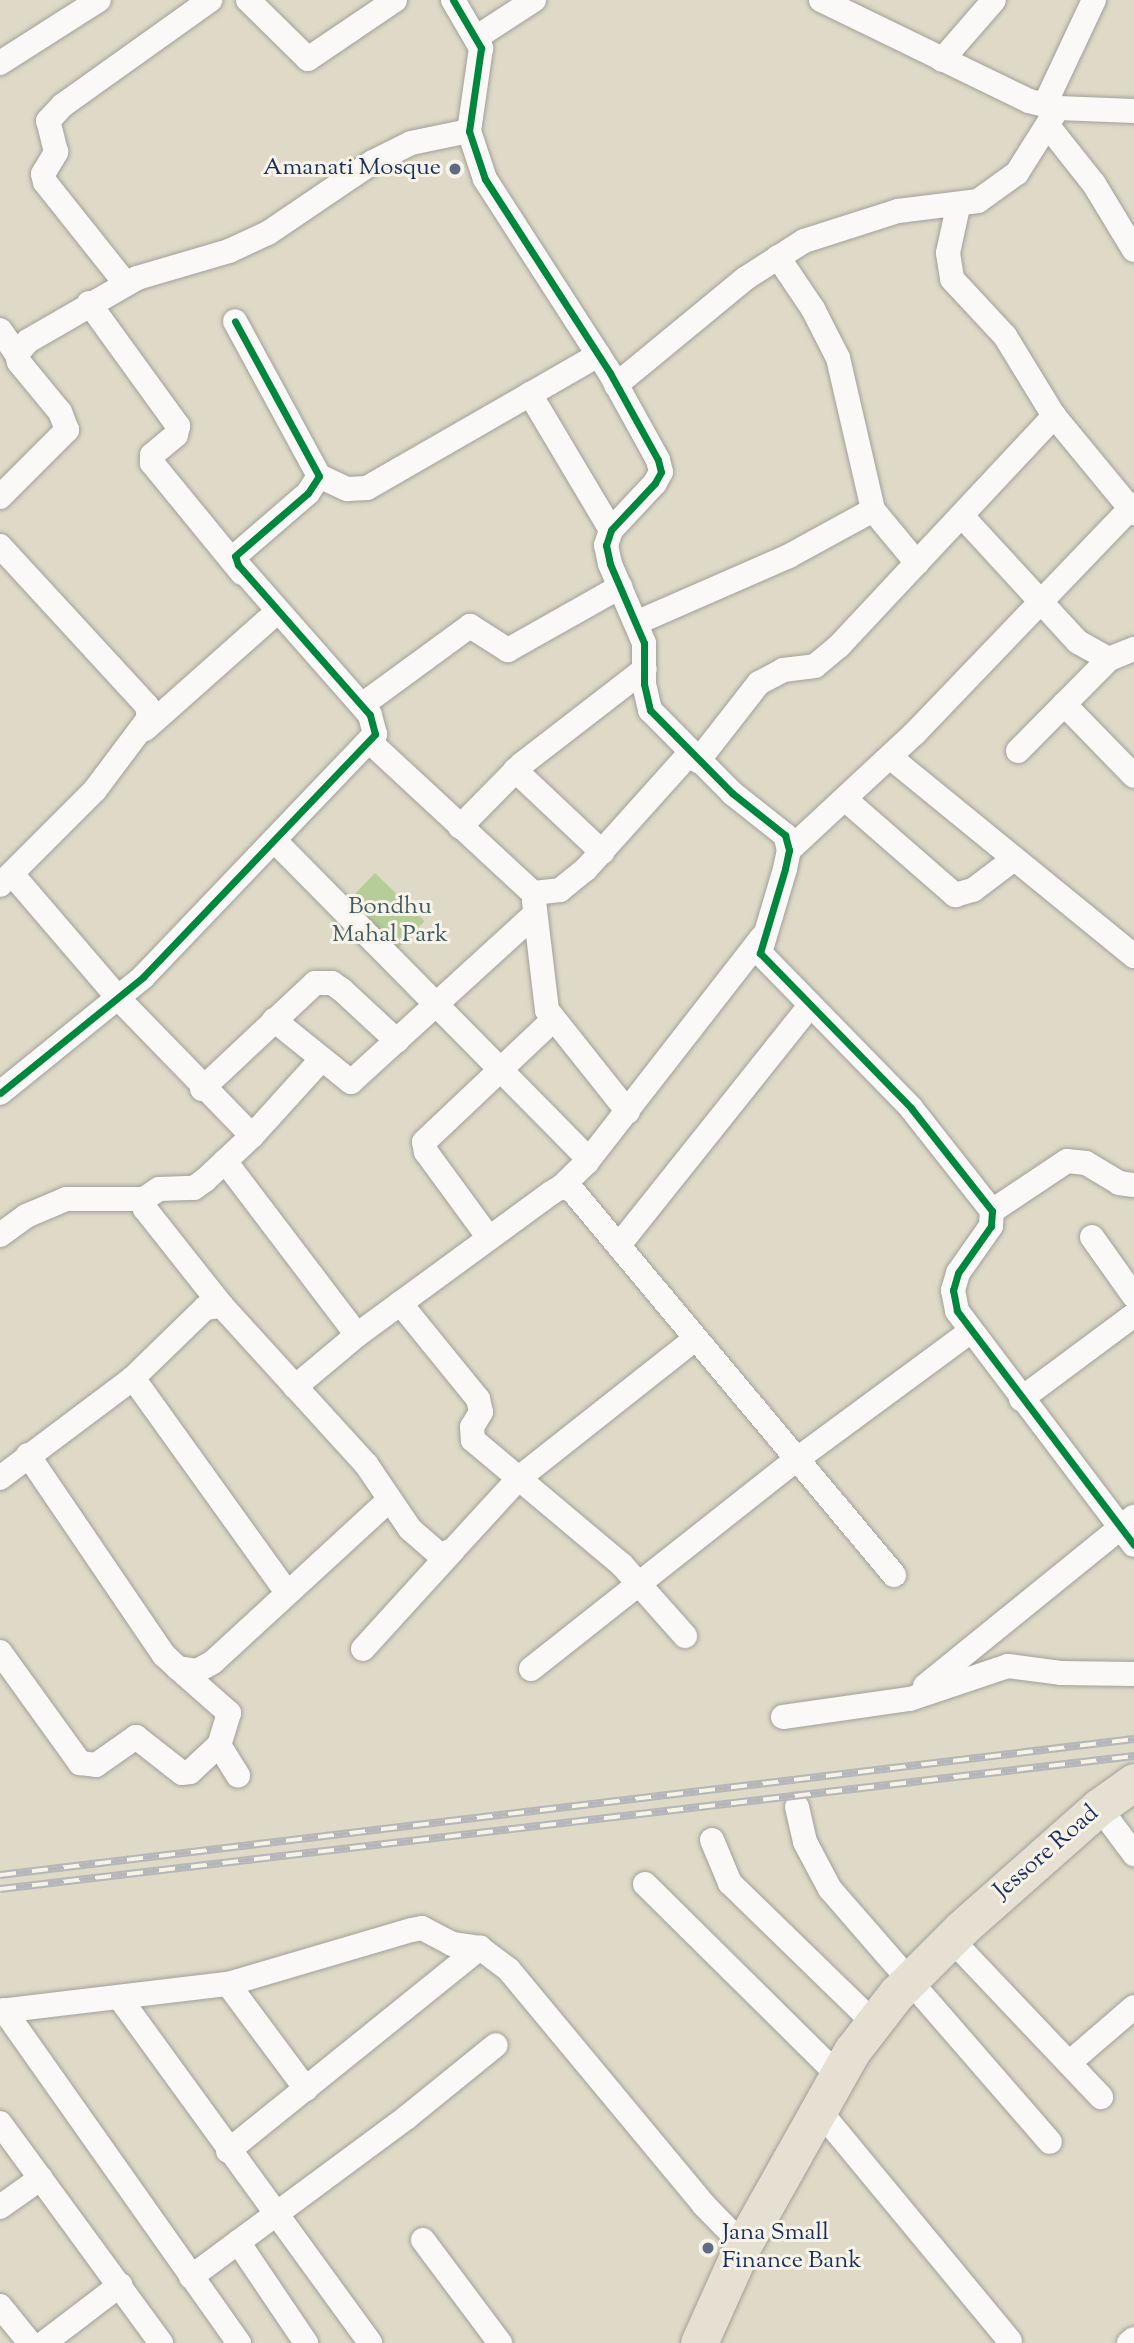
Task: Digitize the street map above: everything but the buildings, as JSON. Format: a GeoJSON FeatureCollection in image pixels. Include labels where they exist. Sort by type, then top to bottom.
{"type":"FeatureCollection","features":[{"type":"Feature","properties":{"kind":"highway","name":"Jessore Road"},"geometry":{"type":"LineString","coordinates":[[697,2340],[743,2245],[818,2109],[874,2023],[910,1980],[956,1933],[1099,1807],[1134,1782]]}},
{"type":"Feature","properties":{"kind":"street"},"geometry":{"type":"LineString","coordinates":[[0,63],[99,0]]}},
{"type":"Feature","properties":{"kind":"street"},"geometry":{"type":"LineString","coordinates":[[126,284],[45,182],[43,174],[56,152],[48,121],[63,105],[210,0]]}},
{"type":"Feature","properties":{"kind":"street"},"geometry":{"type":"LineString","coordinates":[[248,0],[308,60],[395,0]]}},
{"type":"Feature","properties":{"kind":"street"},"geometry":{"type":"LineString","coordinates":[[453,0],[477,37],[481,68],[469,131],[485,179],[617,385],[661,472],[611,530],[606,545],[620,587],[644,643],[650,710],[694,757],[775,824],[789,850]]}},
{"type":"Feature","properties":{"kind":"street"},"geometry":{"type":"LineString","coordinates":[[477,37],[534,0]]}},
{"type":"Feature","properties":{"kind":"street"},"geometry":{"type":"LineString","coordinates":[[821,0],[1050,113],[1131,117]]}},
{"type":"Feature","properties":{"kind":"street"},"geometry":{"type":"LineString","coordinates":[[942,60],[994,0]]}},
{"type":"Feature","properties":{"kind":"street"},"geometry":{"type":"LineString","coordinates":[[617,385],[722,296],[804,241],[898,211],[958,208],[978,201],[1017,173],[1050,113],[1094,0]]}},
{"type":"Feature","properties":{"kind":"street"},"geometry":{"type":"LineString","coordinates":[[1050,113],[1134,250]]}},
{"type":"Feature","properties":{"kind":"street"},"geometry":{"type":"LineString","coordinates":[[17,354],[28,341],[89,303],[126,284],[229,251],[268,233],[390,153],[432,136],[469,131]]}},
{"type":"Feature","properties":{"kind":"street"},"geometry":{"type":"LineString","coordinates":[[910,1699],[1129,1530],[1021,1399],[957,1311],[953,1290],[958,1273],[991,1226],[992,1211],[911,1108],[760,953],[762,937],[789,850],[890,757],[1133,509],[1055,416],[1005,335],[952,279],[948,253],[958,208]]}},
{"type":"Feature","properties":{"kind":"street"},"geometry":{"type":"LineString","coordinates":[[778,257],[813,309],[838,358],[873,510],[917,563]]}},
{"type":"Feature","properties":{"kind":"street"},"geometry":{"type":"LineString","coordinates":[[0,1093],[118,999],[275,842],[370,742],[376,725],[362,705],[245,577],[152,463],[152,455],[176,435],[178,426],[89,303]]}},
{"type":"Feature","properties":{"kind":"street"},"geometry":{"type":"LineString","coordinates":[[235,321],[319,476],[347,489],[367,488],[598,355]]}},
{"type":"Feature","properties":{"kind":"street"},"geometry":{"type":"LineString","coordinates":[[0,330],[60,412],[67,430],[0,497]]}},
{"type":"Feature","properties":{"kind":"street"},"geometry":{"type":"LineString","coordinates":[[530,394],[611,530]]}},
{"type":"Feature","properties":{"kind":"street"},"geometry":{"type":"LineString","coordinates":[[274,1020],[320,1061],[351,1082],[434,1006],[534,903],[560,890],[602,852],[694,757],[759,683],[783,670],[815,666],[917,563],[1055,416]]}},
{"type":"Feature","properties":{"kind":"street"},"geometry":{"type":"LineString","coordinates":[[245,577],[235,556],[308,493],[319,476]]}},
{"type":"Feature","properties":{"kind":"street"},"geometry":{"type":"LineString","coordinates":[[636,623],[789,556],[873,510]]}},
{"type":"Feature","properties":{"kind":"street"},"geometry":{"type":"LineString","coordinates":[[962,516],[1044,600],[1078,642],[1109,659]]}},
{"type":"Feature","properties":{"kind":"street"},"geometry":{"type":"LineString","coordinates":[[0,546],[148,706],[145,729]]}},
{"type":"Feature","properties":{"kind":"street"},"geometry":{"type":"LineString","coordinates":[[362,705],[470,625],[508,650],[620,587]]}},
{"type":"Feature","properties":{"kind":"street"},"geometry":{"type":"LineString","coordinates":[[253,1136],[202,1088],[6,879],[95,790],[145,729],[277,612]]}},
{"type":"Feature","properties":{"kind":"street"},"geometry":{"type":"LineString","coordinates":[[1018,751],[1109,659],[1134,649]]}},
{"type":"Feature","properties":{"kind":"street"},"geometry":{"type":"LineString","coordinates":[[460,827],[515,771],[645,669]]}},
{"type":"Feature","properties":{"kind":"street"},"geometry":{"type":"LineString","coordinates":[[1065,704],[1134,776]]}},
{"type":"Feature","properties":{"kind":"street"},"geometry":{"type":"LineString","coordinates":[[370,742],[460,827],[534,903],[547,1010],[552,1021],[628,1112]]}},
{"type":"Feature","properties":{"kind":"street"},"geometry":{"type":"LineString","coordinates":[[890,757],[1134,956]]}},
{"type":"Feature","properties":{"kind":"street"},"geometry":{"type":"LineString","coordinates":[[515,771],[602,852]]}},
{"type":"Feature","properties":{"kind":"street"},"geometry":{"type":"LineString","coordinates":[[846,800],[955,895],[973,890],[1014,859]]}},
{"type":"Feature","properties":{"kind":"street"},"geometry":{"type":"LineString","coordinates":[[275,842],[499,1072],[583,1153],[587,1162]]}},
{"type":"Feature","properties":{"kind":"street"},"geometry":{"type":"LineString","coordinates":[[295,1387],[357,1335],[561,1187],[587,1162],[762,937]]}},
{"type":"Feature","properties":{"kind":"street"},"geometry":{"type":"LineString","coordinates":[[202,1088],[307,989],[323,981],[342,989],[397,1041]]}},
{"type":"Feature","properties":{"kind":"street"},"geometry":{"type":"LineString","coordinates":[[619,1245],[810,1006]]}},
{"type":"Feature","properties":{"kind":"street"},"geometry":{"type":"LineString","coordinates":[[489,1238],[426,1152],[424,1142],[552,1021]]}},
{"type":"Feature","properties":{"kind":"street"},"geometry":{"type":"LineString","coordinates":[[0,1235],[26,1216],[66,1199],[144,1199],[159,1189],[194,1188],[253,1136],[320,1061]]}},
{"type":"Feature","properties":{"kind":"street"},"geometry":{"type":"LineString","coordinates":[[225,1161],[357,1335]]}},
{"type":"Feature","properties":{"kind":"street"},"geometry":{"type":"LineString","coordinates":[[992,1211],[1067,1161],[1086,1163],[1119,1183],[1134,1185]]}},
{"type":"Feature","properties":{"kind":"street"},"geometry":{"type":"LineString","coordinates":[[561,1187],[581,1198],[695,1339],[894,1575]]}},
{"type":"Feature","properties":{"kind":"street"},"geometry":{"type":"LineString","coordinates":[[144,1199],[145,1209],[222,1306],[366,1464],[388,1501],[424,1543],[440,1555],[453,1550]]}},
{"type":"Feature","properties":{"kind":"street"},"geometry":{"type":"LineString","coordinates":[[1092,1237],[1134,1296]]}},
{"type":"Feature","properties":{"kind":"street"},"geometry":{"type":"LineString","coordinates":[[400,1303],[478,1399],[481,1412],[471,1427],[473,1440],[641,1585],[685,1636]]}},
{"type":"Feature","properties":{"kind":"street"},"geometry":{"type":"LineString","coordinates":[[0,1478],[133,1378],[205,1308],[222,1306]]}},
{"type":"Feature","properties":{"kind":"street"},"geometry":{"type":"LineString","coordinates":[[1021,1399],[1134,1315]]}},
{"type":"Feature","properties":{"kind":"street"},"geometry":{"type":"LineString","coordinates":[[531,1669],[641,1585],[796,1460],[971,1331]]}},
{"type":"Feature","properties":{"kind":"street"},"geometry":{"type":"LineString","coordinates":[[363,1649],[519,1478],[695,1339]]}},
{"type":"Feature","properties":{"kind":"street"},"geometry":{"type":"LineString","coordinates":[[133,1378],[287,1592]]}},
{"type":"Feature","properties":{"kind":"street"},"geometry":{"type":"LineString","coordinates":[[0,1652],[79,1763],[96,1765],[136,1737],[182,1773],[190,1772],[219,1745],[229,1713],[164,1655],[28,1455]]}},
{"type":"Feature","properties":{"kind":"street"},"geometry":{"type":"LineString","coordinates":[[178,1668],[197,1671],[213,1661],[388,1501]]}},
{"type":"Feature","properties":{"kind":"street"},"geometry":{"type":"LineString","coordinates":[[783,1717],[910,1699],[1008,1666],[1061,1673],[1134,1674]]}},
{"type":"Feature","properties":{"kind":"street"},"geometry":{"type":"LineString","coordinates":[[219,1745],[238,1776]]}},
{"type":"Feature","properties":{"kind":"street"},"geometry":{"type":"LineString","coordinates":[[797,1807],[816,1868],[846,1909],[1050,2142]]}},
{"type":"Feature","properties":{"kind":"street"},"geometry":{"type":"LineString","coordinates":[[1099,1807],[1134,1854]]}},
{"type":"Feature","properties":{"kind":"street"},"geometry":{"type":"LineString","coordinates":[[712,1840],[730,1883],[874,2023]]}},
{"type":"Feature","properties":{"kind":"street"},"geometry":{"type":"LineString","coordinates":[[645,1884],[838,2075]]}},
{"type":"Feature","properties":{"kind":"street"},"geometry":{"type":"LineString","coordinates":[[239,2343],[2,2010],[228,1984],[422,1928],[452,1944],[480,1948],[509,1970],[703,2204],[743,2245]]}},
{"type":"Feature","properties":{"kind":"street"},"geometry":{"type":"LineString","coordinates":[[956,1933],[1101,2097]]}},
{"type":"Feature","properties":{"kind":"street"},"geometry":{"type":"LineString","coordinates":[[228,2151],[480,1948]]}},
{"type":"Feature","properties":{"kind":"street"},"geometry":{"type":"LineString","coordinates":[[228,1984],[306,2089]]}},
{"type":"Feature","properties":{"kind":"street"},"geometry":{"type":"LineString","coordinates":[[119,1997],[228,2151],[370,2343]]}},
{"type":"Feature","properties":{"kind":"street"},"geometry":{"type":"LineString","coordinates":[[1069,2063],[1134,2007]]}},
{"type":"Feature","properties":{"kind":"street"},"geometry":{"type":"LineString","coordinates":[[191,2277],[496,2045]]}},
{"type":"Feature","properties":{"kind":"street"},"geometry":{"type":"LineString","coordinates":[[818,2109],[1010,2341]]}},
{"type":"Feature","properties":{"kind":"street"},"geometry":{"type":"LineString","coordinates":[[0,2123],[161,2343]]}},
{"type":"Feature","properties":{"kind":"street"},"geometry":{"type":"LineString","coordinates":[[0,2207],[41,2178]]}},
{"type":"Feature","properties":{"kind":"street"},"geometry":{"type":"LineString","coordinates":[[423,2240],[500,2343]]}},
{"type":"Feature","properties":{"kind":"street"},"geometry":{"type":"LineString","coordinates":[[237,2242],[306,2343]]}},
{"type":"Feature","properties":{"kind":"street"},"geometry":{"type":"LineString","coordinates":[[44,2343],[120,2285]]}},
{"type":"Feature","properties":{"kind":"street"},"geometry":{"type":"LineString","coordinates":[[0,2306],[30,2343]]}},
{"type":"Feature","properties":{"kind":"street"},"geometry":{"type":"LineString","coordinates":[[1129,2343],[1134,2339]]}},
{"type":"Feature","properties":{"kind":"green space","name":"Bondhu Mahal Park"},"geometry":{"type":"Polygon","coordinates":[[[375,873],[425,921],[391,955],[342,908],[375,873]]]}},
{"type":"Feature","properties":{"kind":"railway"},"geometry":{"type":"LineString","coordinates":[[0,1875],[1134,1739]]}},
{"type":"Feature","properties":{"kind":"railway"},"geometry":{"type":"LineString","coordinates":[[0,1889],[1134,1756]]}},
{"type":"Feature","properties":{"kind":"cycle path"},"geometry":{"type":"LineString","coordinates":[[453,0],[481,48],[469,131],[485,179],[610,373],[658,460],[661,472],[655,483],[611,530],[606,545],[610,564],[644,643],[644,684],[650,710],[732,793],[785,835],[789,850],[785,869],[760,953],[911,1108],[992,1211],[991,1226],[958,1273],[953,1290],[957,1311],[1134,1545]]}},
{"type":"Feature","properties":{"kind":"cycle path"},"geometry":{"type":"LineString","coordinates":[[0,1093],[143,977],[375,734],[370,715],[238,565],[235,556],[308,493],[319,476],[235,321]]}},
{"type":"Feature","properties":{"kind":"place","name":"Amanati Mosque"},"geometry":{"type":"Point","coordinates":[455,169]}},
{"type":"Feature","properties":{"kind":"place","name":"Jana Small Finance Bank"},"geometry":{"type":"Point","coordinates":[708,2248]}}]}
